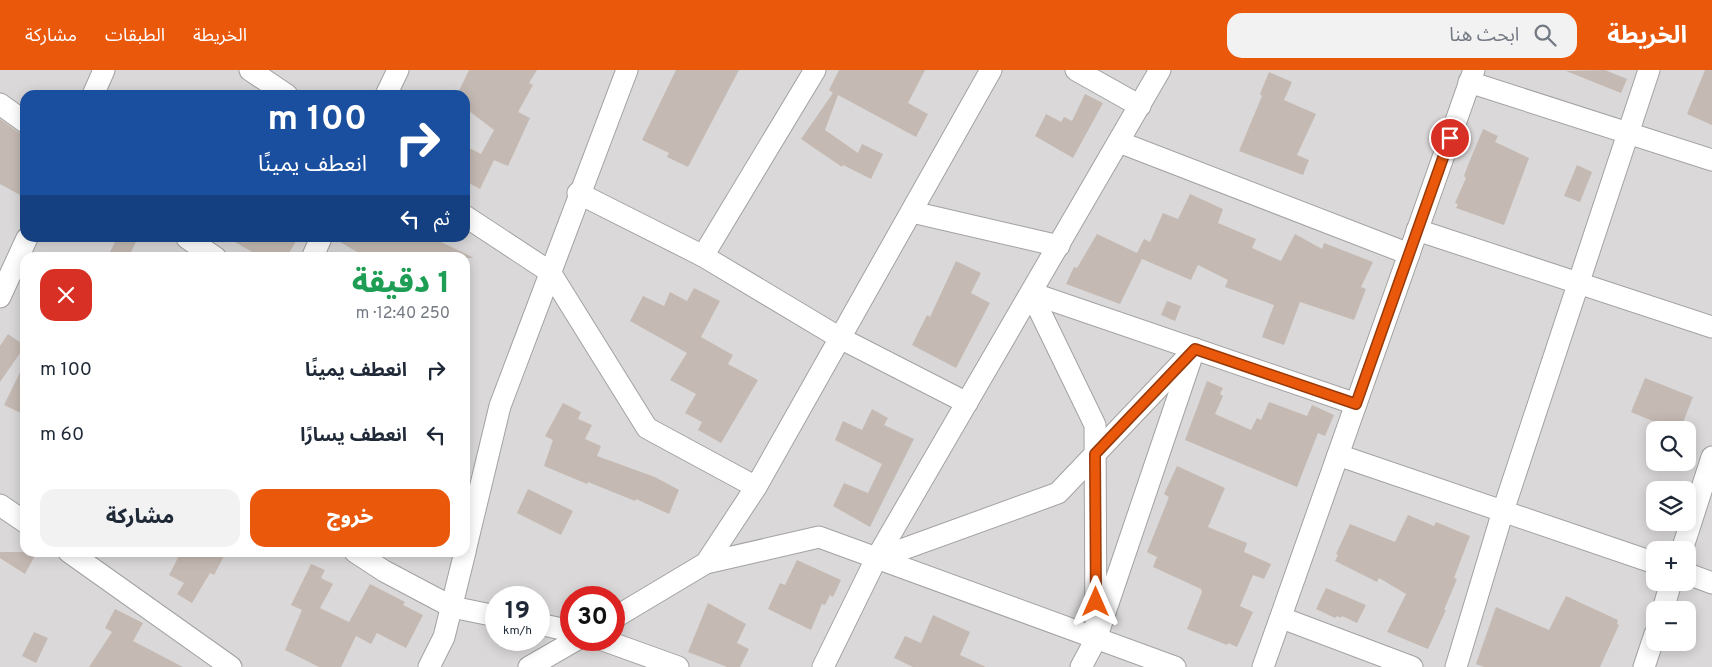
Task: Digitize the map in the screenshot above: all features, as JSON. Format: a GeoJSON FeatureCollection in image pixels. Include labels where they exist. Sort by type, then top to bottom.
{"type":"FeatureCollection","features":[{"type":"Feature","properties":{"kind":"street"},"geometry":{"type":"LineString","coordinates":[[95,90],[104,70]]}},
{"type":"Feature","properties":{"kind":"street"},"geometry":{"type":"LineString","coordinates":[[250,70],[280,90]]}},
{"type":"Feature","properties":{"kind":"street"},"geometry":{"type":"LineString","coordinates":[[388,90],[398,70]]}},
{"type":"Feature","properties":{"kind":"street"},"geometry":{"type":"LineString","coordinates":[[470,531],[500,406],[578,193],[626,70]]}},
{"type":"Feature","properties":{"kind":"street"},"geometry":{"type":"LineString","coordinates":[[704,256],[815,70]]}},
{"type":"Feature","properties":{"kind":"street"},"geometry":{"type":"LineString","coordinates":[[706,563],[756,487],[991,70]]}},
{"type":"Feature","properties":{"kind":"street"},"geometry":{"type":"LineString","coordinates":[[1076,70],[1140,106]]}},
{"type":"Feature","properties":{"kind":"street"},"geometry":{"type":"LineString","coordinates":[[823,667],[876,559],[1120,142],[1160,70]]}},
{"type":"Feature","properties":{"kind":"street"},"geometry":{"type":"LineString","coordinates":[[1456,667],[1503,511],[1650,70]]}},
{"type":"Feature","properties":{"kind":"street"},"geometry":{"type":"LineString","coordinates":[[1263,667],[1282,618],[1472,76],[1628,133],[1712,160]]}},
{"type":"Feature","properties":{"kind":"street"},"geometry":{"type":"LineString","coordinates":[[0,104],[20,118]]}},
{"type":"Feature","properties":{"kind":"street"},"geometry":{"type":"LineString","coordinates":[[1120,142],[1409,254]]}},
{"type":"Feature","properties":{"kind":"street"},"geometry":{"type":"LineString","coordinates":[[578,193],[704,256],[840,338],[967,403]]}},
{"type":"Feature","properties":{"kind":"street"},"geometry":{"type":"LineString","coordinates":[[912,212],[1059,246]]}},
{"type":"Feature","properties":{"kind":"street"},"geometry":{"type":"LineString","coordinates":[[470,219],[550,272],[647,428],[756,487]]}},
{"type":"Feature","properties":{"kind":"street"},"geometry":{"type":"LineString","coordinates":[[1417,230],[1712,327]]}},
{"type":"Feature","properties":{"kind":"street"},"geometry":{"type":"LineString","coordinates":[[0,297],[20,253]]}},
{"type":"Feature","properties":{"kind":"street"},"geometry":{"type":"LineString","coordinates":[[1031,293],[1356,404]]}},
{"type":"Feature","properties":{"kind":"street"},"geometry":{"type":"LineString","coordinates":[[1031,293],[1095,425],[1096,639]]}},
{"type":"Feature","properties":{"kind":"street"},"geometry":{"type":"LineString","coordinates":[[876,559],[1058,493],[1195,349]]}},
{"type":"Feature","properties":{"kind":"street"},"geometry":{"type":"LineString","coordinates":[[1081,667],[1096,639],[1195,349]]}},
{"type":"Feature","properties":{"kind":"street"},"geometry":{"type":"LineString","coordinates":[[1338,455],[1646,559]]}},
{"type":"Feature","properties":{"kind":"street"},"geometry":{"type":"LineString","coordinates":[[1685,541],[1712,457]]}},
{"type":"Feature","properties":{"kind":"street"},"geometry":{"type":"LineString","coordinates":[[0,505],[20,519]]}},
{"type":"Feature","properties":{"kind":"street"},"geometry":{"type":"LineString","coordinates":[[625,611],[706,563],[819,537],[1175,667]]}},
{"type":"Feature","properties":{"kind":"street"},"geometry":{"type":"LineString","coordinates":[[76,557],[231,667]]}},
{"type":"Feature","properties":{"kind":"street"},"geometry":{"type":"LineString","coordinates":[[363,557],[384,571],[452,607],[485,614]]}},
{"type":"Feature","properties":{"kind":"street"},"geometry":{"type":"LineString","coordinates":[[429,667],[444,637],[464,557]]}},
{"type":"Feature","properties":{"kind":"street"},"geometry":{"type":"LineString","coordinates":[[1696,577],[1712,582]]}},
{"type":"Feature","properties":{"kind":"street"},"geometry":{"type":"LineString","coordinates":[[1282,618],[1412,667]]}},
{"type":"Feature","properties":{"kind":"street"},"geometry":{"type":"LineString","coordinates":[[625,648],[678,667]]}},
{"type":"Feature","properties":{"kind":"street"},"geometry":{"type":"LineString","coordinates":[[529,667],[560,649]]}},
{"type":"Feature","properties":{"kind":"street"},"geometry":{"type":"LineString","coordinates":[[1644,667],[1649,651]]}},
{"type":"Feature","properties":{"kind":"shaded area"},"geometry":{"type":"Polygon","coordinates":[[[0,70],[1712,70],[1712,667],[0,667],[0,70]]]}},
{"type":"Feature","properties":{"kind":"building"},"geometry":{"type":"Polygon","coordinates":[[[469,70],[537,70],[529,83],[533,85],[518,112],[530,118],[508,166],[494,160],[480,189],[470,184],[470,148],[481,154],[494,130],[470,112],[470,90],[459,90],[469,70]]]}},
{"type":"Feature","properties":{"kind":"building"},"geometry":{"type":"Polygon","coordinates":[[[676,70],[739,70],[688,167],[667,157],[669,153],[642,140],[676,70]]]}},
{"type":"Feature","properties":{"kind":"building"},"geometry":{"type":"Polygon","coordinates":[[[839,70],[925,70],[908,103],[928,114],[916,137],[838,95],[825,130],[858,153],[862,144],[883,154],[871,179],[843,165],[842,167],[801,139],[833,93],[829,90],[839,70]]]}},
{"type":"Feature","properties":{"kind":"building"},"geometry":{"type":"Polygon","coordinates":[[[1605,70],[1627,79],[1621,93],[1566,71],[1605,70]]]}},
{"type":"Feature","properties":{"kind":"building"},"geometry":{"type":"Polygon","coordinates":[[[1705,70],[1712,70],[1712,125],[1687,114],[1705,70]]]}},
{"type":"Feature","properties":{"kind":"building"},"geometry":{"type":"Polygon","coordinates":[[[1269,72],[1292,82],[1284,100],[1316,114],[1297,155],[1309,160],[1303,175],[1239,151],[1262,96],[1260,94],[1269,72]]]}},
{"type":"Feature","properties":{"kind":"building"},"geometry":{"type":"Polygon","coordinates":[[[1085,94],[1103,103],[1073,158],[1035,136],[1046,114],[1061,122],[1064,117],[1072,121],[1085,94]]]}},
{"type":"Feature","properties":{"kind":"building"},"geometry":{"type":"Polygon","coordinates":[[[0,119],[20,133],[20,195],[0,184],[0,119]]]}},
{"type":"Feature","properties":{"kind":"building"},"geometry":{"type":"Polygon","coordinates":[[[1483,129],[1498,136],[1495,142],[1529,158],[1504,225],[1456,208],[1458,204],[1455,203],[1466,178],[1464,176],[1483,129]]]}},
{"type":"Feature","properties":{"kind":"building"},"geometry":{"type":"Polygon","coordinates":[[[1577,165],[1592,172],[1580,202],[1564,196],[1577,165]]]}},
{"type":"Feature","properties":{"kind":"building"},"geometry":{"type":"Polygon","coordinates":[[[1190,194],[1223,209],[1218,223],[1256,239],[1252,248],[1281,261],[1295,234],[1322,249],[1324,243],[1373,262],[1361,287],[1366,289],[1354,320],[1300,302],[1284,345],[1262,337],[1274,305],[1225,287],[1228,280],[1198,265],[1191,280],[1142,259],[1120,304],[1066,284],[1074,267],[1077,268],[1097,234],[1137,253],[1144,239],[1150,242],[1163,213],[1178,219],[1190,194]]]}},
{"type":"Feature","properties":{"kind":"building"},"geometry":{"type":"Polygon","coordinates":[[[115,242],[136,242],[131,252],[110,252],[115,242]]]}},
{"type":"Feature","properties":{"kind":"building"},"geometry":{"type":"Polygon","coordinates":[[[235,242],[296,242],[290,252],[252,252],[235,242]]]}},
{"type":"Feature","properties":{"kind":"building"},"geometry":{"type":"Polygon","coordinates":[[[340,242],[441,242],[462,252],[358,252],[340,242]]]}},
{"type":"Feature","properties":{"kind":"building"},"geometry":{"type":"Polygon","coordinates":[[[956,261],[981,273],[971,293],[990,303],[956,368],[912,345],[927,315],[930,317],[956,261]]]}},
{"type":"Feature","properties":{"kind":"building"},"geometry":{"type":"Polygon","coordinates":[[[694,288],[720,301],[701,337],[733,355],[728,364],[758,380],[721,443],[698,430],[702,422],[685,413],[696,394],[670,380],[687,353],[630,321],[643,296],[664,306],[670,292],[687,301],[694,288]]]}},
{"type":"Feature","properties":{"kind":"building"},"geometry":{"type":"Polygon","coordinates":[[[1167,301],[1181,306],[1175,321],[1161,315],[1167,301]]]}},
{"type":"Feature","properties":{"kind":"building"},"geometry":{"type":"Polygon","coordinates":[[[8,334],[20,342],[20,353],[0,382],[0,346],[8,334]]]}},
{"type":"Feature","properties":{"kind":"building"},"geometry":{"type":"Polygon","coordinates":[[[20,372],[20,413],[4,405],[20,372]]]}},
{"type":"Feature","properties":{"kind":"building"},"geometry":{"type":"Polygon","coordinates":[[[1645,378],[1693,397],[1684,421],[1652,421],[1631,412],[1645,378]]]}},
{"type":"Feature","properties":{"kind":"building"},"geometry":{"type":"Polygon","coordinates":[[[1207,381],[1223,388],[1220,394],[1223,396],[1215,414],[1251,430],[1257,418],[1261,420],[1269,402],[1307,416],[1312,405],[1334,415],[1325,436],[1318,433],[1297,487],[1185,440],[1207,381]]]}},
{"type":"Feature","properties":{"kind":"building"},"geometry":{"type":"Polygon","coordinates":[[[563,403],[581,412],[578,419],[592,425],[585,439],[601,446],[597,456],[655,477],[679,490],[669,514],[636,499],[635,501],[588,482],[587,484],[544,466],[553,440],[545,436],[563,403]]]}},
{"type":"Feature","properties":{"kind":"building"},"geometry":{"type":"Polygon","coordinates":[[[872,409],[888,418],[884,425],[914,439],[870,527],[833,506],[844,483],[868,493],[882,464],[835,440],[843,421],[862,430],[872,409]]]}},
{"type":"Feature","properties":{"kind":"building"},"geometry":{"type":"Polygon","coordinates":[[[1177,466],[1225,488],[1208,527],[1247,543],[1244,552],[1271,564],[1264,579],[1253,575],[1240,606],[1253,612],[1237,647],[1228,643],[1227,645],[1187,629],[1202,592],[1201,589],[1153,567],[1157,557],[1147,552],[1169,497],[1164,494],[1177,466]]]}},
{"type":"Feature","properties":{"kind":"building"},"geometry":{"type":"Polygon","coordinates":[[[528,489],[573,511],[561,535],[517,513],[528,489]]]}},
{"type":"Feature","properties":{"kind":"building"},"geometry":{"type":"Polygon","coordinates":[[[1408,515],[1434,526],[1436,522],[1470,536],[1454,578],[1457,579],[1444,610],[1446,610],[1428,649],[1387,632],[1406,594],[1379,578],[1377,582],[1335,561],[1338,555],[1336,554],[1350,524],[1395,542],[1408,515]]]}},
{"type":"Feature","properties":{"kind":"building"},"geometry":{"type":"Polygon","coordinates":[[[0,552],[20,552],[20,557],[34,557],[25,574],[0,558],[0,552]]]}},
{"type":"Feature","properties":{"kind":"building"},"geometry":{"type":"Polygon","coordinates":[[[178,557],[223,557],[214,575],[210,573],[192,603],[177,594],[184,583],[169,575],[178,557]]]}},
{"type":"Feature","properties":{"kind":"building"},"geometry":{"type":"Polygon","coordinates":[[[797,560],[841,580],[833,597],[830,595],[825,605],[822,604],[811,630],[768,609],[780,583],[785,585],[797,560]]]}},
{"type":"Feature","properties":{"kind":"building"},"geometry":{"type":"Polygon","coordinates":[[[311,564],[325,570],[321,578],[333,584],[320,608],[349,622],[370,584],[405,602],[403,605],[423,615],[406,648],[377,633],[371,644],[356,636],[341,667],[319,667],[285,650],[302,610],[291,605],[311,564]]]}},
{"type":"Feature","properties":{"kind":"building"},"geometry":{"type":"Polygon","coordinates":[[[1326,588],[1366,605],[1357,623],[1342,616],[1341,618],[1337,616],[1335,618],[1316,609],[1326,588]]]}},
{"type":"Feature","properties":{"kind":"building"},"geometry":{"type":"Polygon","coordinates":[[[1566,596],[1618,620],[1617,624],[1619,625],[1600,667],[1484,667],[1476,664],[1496,607],[1549,630],[1566,596]]]}},
{"type":"Feature","properties":{"kind":"building"},"geometry":{"type":"Polygon","coordinates":[[[708,603],[746,624],[737,643],[749,649],[740,667],[727,667],[688,652],[708,603]]]}},
{"type":"Feature","properties":{"kind":"building"},"geometry":{"type":"Polygon","coordinates":[[[115,609],[143,623],[133,641],[183,667],[89,667],[112,632],[105,628],[115,609]]]}},
{"type":"Feature","properties":{"kind":"building"},"geometry":{"type":"Polygon","coordinates":[[[933,615],[970,632],[960,655],[986,667],[913,667],[894,658],[905,636],[921,643],[933,615]]]}},
{"type":"Feature","properties":{"kind":"building"},"geometry":{"type":"Polygon","coordinates":[[[34,632],[48,638],[36,663],[22,656],[34,632]]]}},
{"type":"Feature","properties":{"kind":"route"},"geometry":{"type":"LineString","coordinates":[[1096,602],[1095,454],[1195,349],[1356,404],[1450,138]]}}]}
